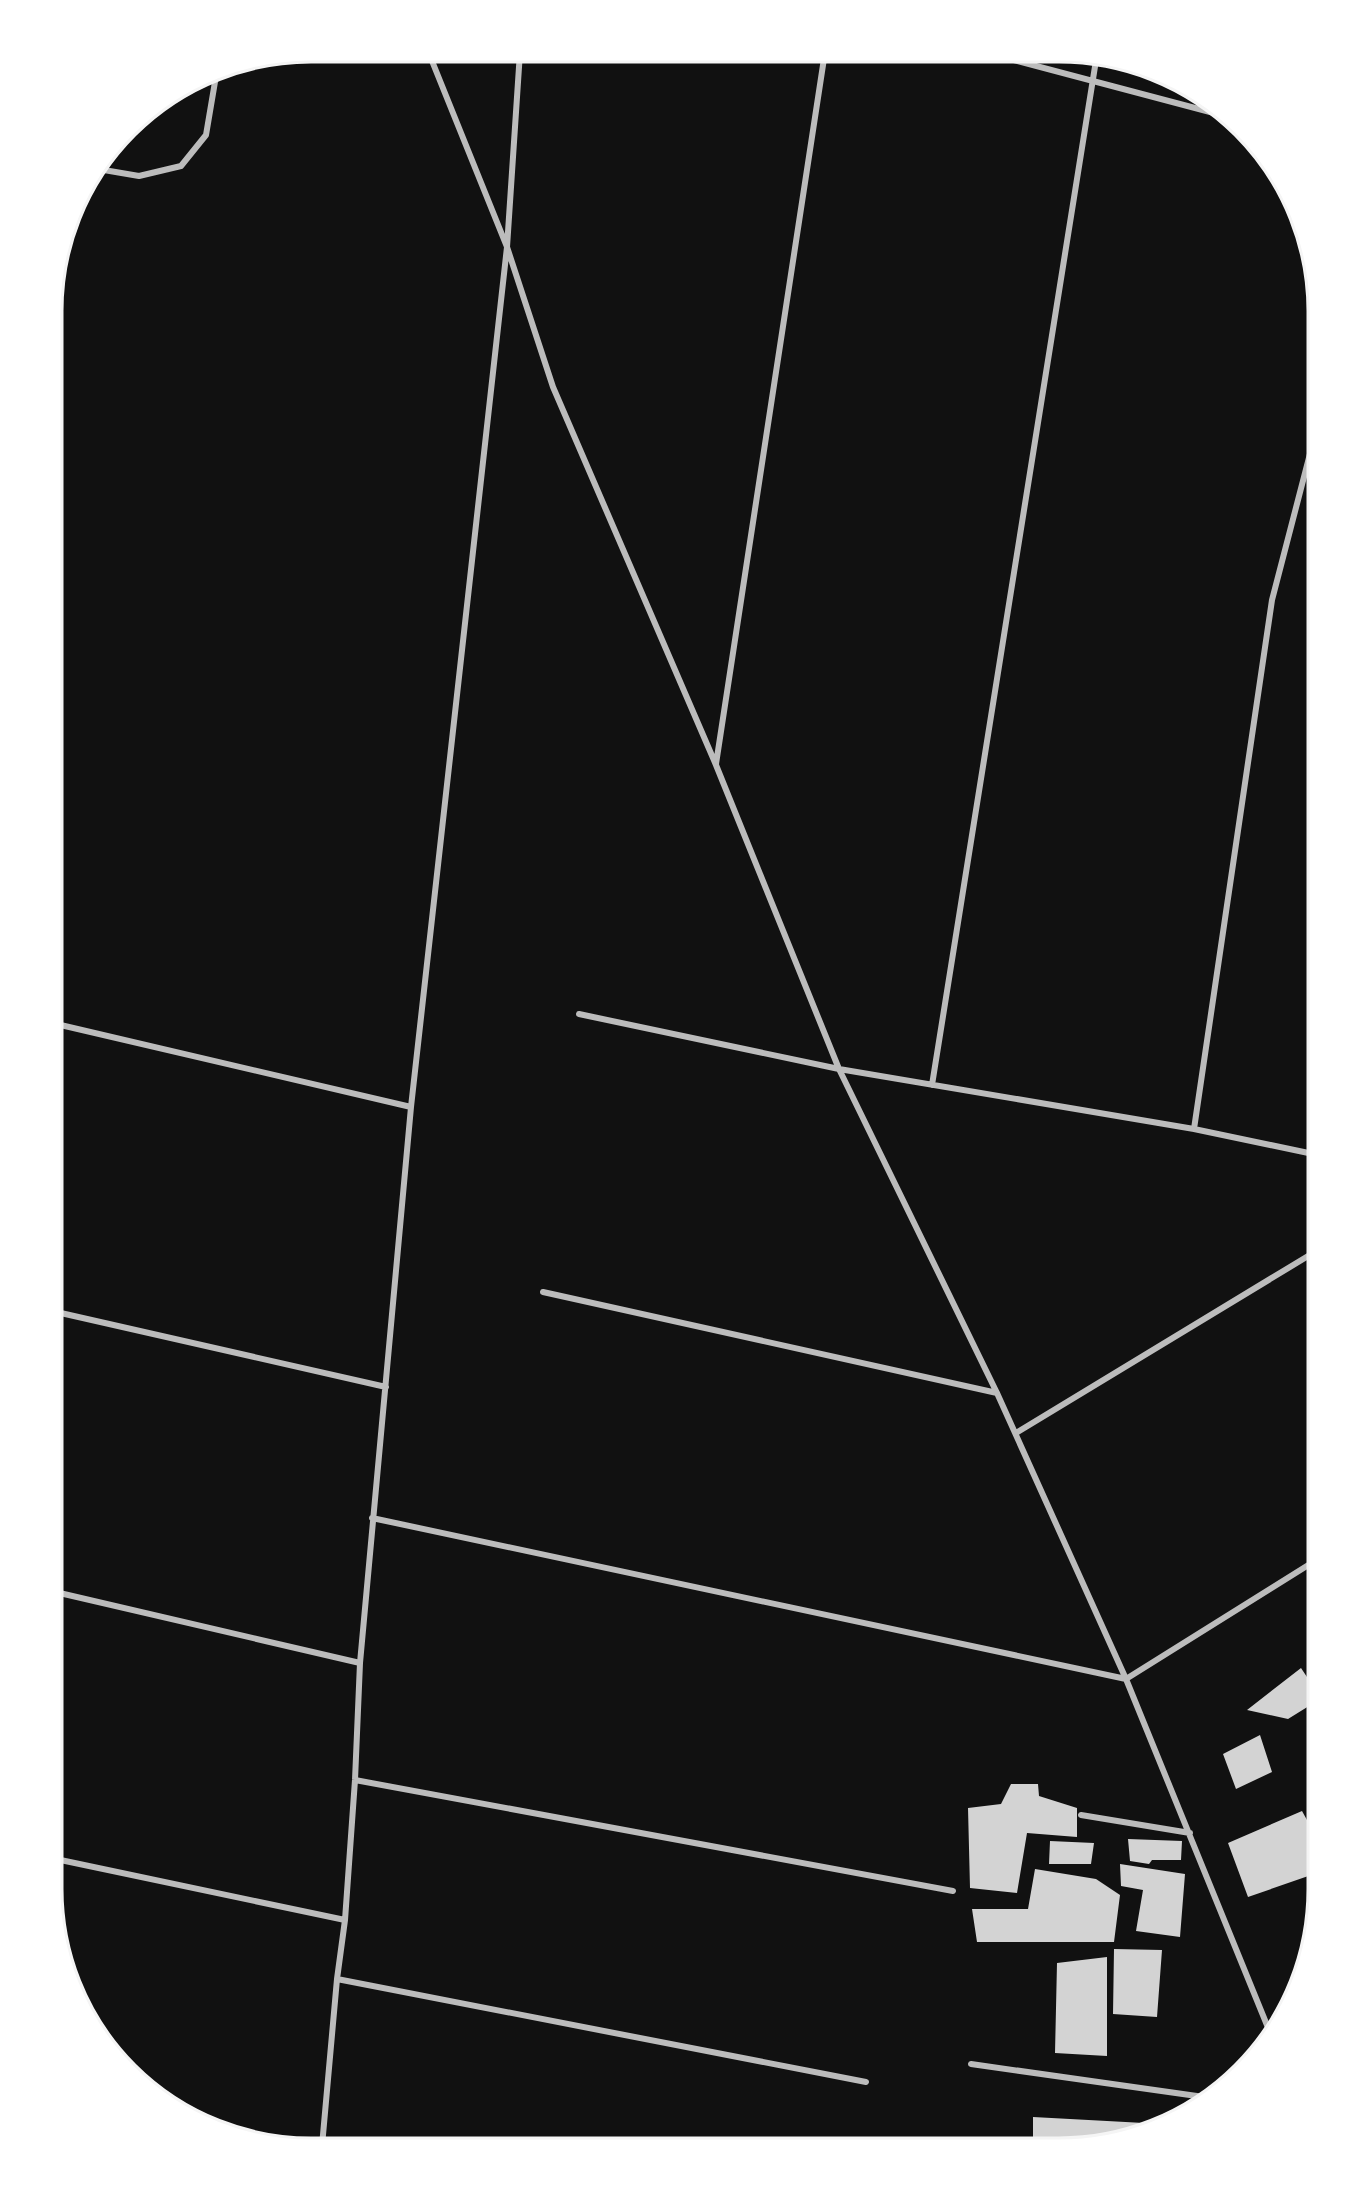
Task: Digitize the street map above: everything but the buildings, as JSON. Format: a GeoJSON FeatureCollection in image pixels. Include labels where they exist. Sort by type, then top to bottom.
{"type":"FeatureCollection","features":[{"type":"Feature","properties":{"kind":"street"},"geometry":{"type":"LineString","coordinates":[[432,62],[507,247],[553,387],[716,765],[839,1069],[1016,1433],[1126,1678],[1267,2025]]}},
{"type":"Feature","properties":{"kind":"street"},"geometry":{"type":"LineString","coordinates":[[323,2138],[337,1979],[345,1920],[356,1780],[360,1663],[372,1518],[411,1107],[507,247],[519,62]]}},
{"type":"Feature","properties":{"kind":"street"},"geometry":{"type":"LineString","coordinates":[[716,765],[823,62]]}},
{"type":"Feature","properties":{"kind":"street"},"geometry":{"type":"LineString","coordinates":[[1021,62],[1208,111]]}},
{"type":"Feature","properties":{"kind":"street"},"geometry":{"type":"LineString","coordinates":[[932,1085],[1095,65]]}},
{"type":"Feature","properties":{"kind":"street"},"geometry":{"type":"LineString","coordinates":[[104,170],[139,176],[181,166],[206,135],[215,80]]}},
{"type":"Feature","properties":{"kind":"street"},"geometry":{"type":"LineString","coordinates":[[1194,1129],[1272,600],[1308,461]]}},
{"type":"Feature","properties":{"kind":"street"},"geometry":{"type":"LineString","coordinates":[[579,1014],[839,1069],[1194,1129],[1308,1153]]}},
{"type":"Feature","properties":{"kind":"street"},"geometry":{"type":"LineString","coordinates":[[62,1025],[411,1107]]}},
{"type":"Feature","properties":{"kind":"street"},"geometry":{"type":"LineString","coordinates":[[1016,1433],[1308,1256]]}},
{"type":"Feature","properties":{"kind":"street"},"geometry":{"type":"LineString","coordinates":[[543,1292],[997,1393]]}},
{"type":"Feature","properties":{"kind":"street"},"geometry":{"type":"LineString","coordinates":[[62,1313],[386,1387]]}},
{"type":"Feature","properties":{"kind":"street"},"geometry":{"type":"LineString","coordinates":[[372,1518],[1126,1678],[1308,1565]]}},
{"type":"Feature","properties":{"kind":"street"},"geometry":{"type":"LineString","coordinates":[[62,1594],[360,1663]]}},
{"type":"Feature","properties":{"kind":"street"},"geometry":{"type":"LineString","coordinates":[[356,1780],[953,1891]]}},
{"type":"Feature","properties":{"kind":"street"},"geometry":{"type":"LineString","coordinates":[[1081,1815],[1190,1833]]}},
{"type":"Feature","properties":{"kind":"street"},"geometry":{"type":"LineString","coordinates":[[62,1860],[345,1920]]}},
{"type":"Feature","properties":{"kind":"street"},"geometry":{"type":"LineString","coordinates":[[337,1979],[866,2082]]}},
{"type":"Feature","properties":{"kind":"street"},"geometry":{"type":"LineString","coordinates":[[972,2064],[1197,2096]]}}]}
